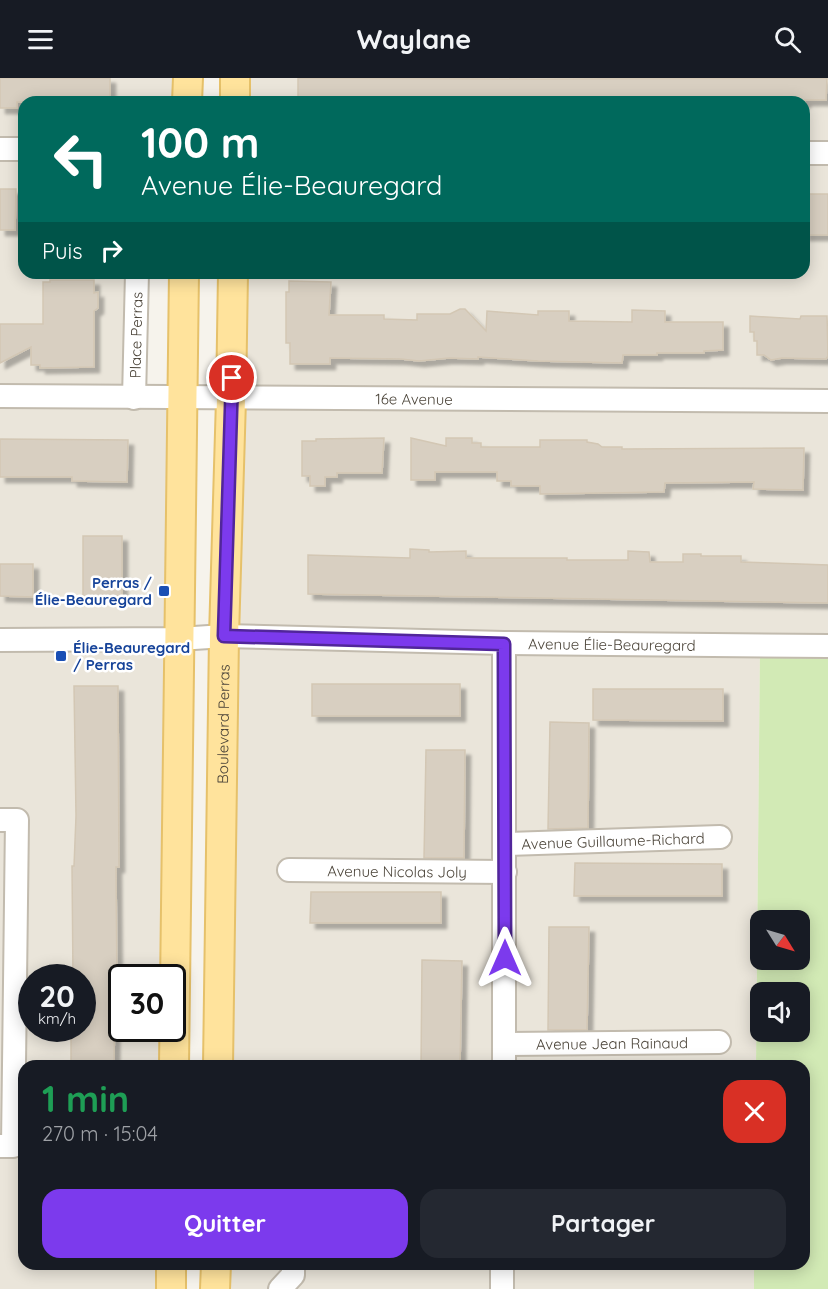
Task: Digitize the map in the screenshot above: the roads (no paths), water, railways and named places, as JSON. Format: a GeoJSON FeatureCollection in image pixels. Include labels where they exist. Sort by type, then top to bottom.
{"type":"FeatureCollection","features":[{"type":"Feature","properties":{"kind":"main road"},"geometry":{"type":"LineString","coordinates":[[187,96],[188,78]]}},
{"type":"Feature","properties":{"kind":"main road"},"geometry":{"type":"LineString","coordinates":[[235,78],[235,96]]}},
{"type":"Feature","properties":{"kind":"main road"},"geometry":{"type":"LineString","coordinates":[[174,1060],[184,279]]}},
{"type":"Feature","properties":{"kind":"main road","name":"Boulevard Perras"},"geometry":{"type":"LineString","coordinates":[[218,1060],[224,636],[233,279]]}},
{"type":"Feature","properties":{"kind":"main road"},"geometry":{"type":"LineString","coordinates":[[171,1270],[171,1289]]}},
{"type":"Feature","properties":{"kind":"main road"},"geometry":{"type":"LineString","coordinates":[[215,1289],[216,1270]]}},
{"type":"Feature","properties":{"kind":"street"},"geometry":{"type":"LineString","coordinates":[[0,149],[18,149]]}},
{"type":"Feature","properties":{"kind":"street"},"geometry":{"type":"LineString","coordinates":[[810,153],[828,153]]}},
{"type":"Feature","properties":{"kind":"street","name":"Place Perras"},"geometry":{"type":"LineString","coordinates":[[134,398],[136,279]]}},
{"type":"Feature","properties":{"kind":"street","name":"16e Avenue"},"geometry":{"type":"LineString","coordinates":[[0,396],[181,399],[828,401]]}},
{"type":"Feature","properties":{"kind":"street","name":"Avenue Élie-Beauregard"},"geometry":{"type":"LineString","coordinates":[[0,640],[179,639],[224,636],[504,644],[828,646]]}},
{"type":"Feature","properties":{"kind":"street"},"geometry":{"type":"LineString","coordinates":[[504,644],[504,1060]]}},
{"type":"Feature","properties":{"kind":"street"},"geometry":{"type":"LineString","coordinates":[[0,820],[17,820],[13,1146],[0,1146]]}},
{"type":"Feature","properties":{"kind":"street","name":"Avenue Guillaume-Richard"},"geometry":{"type":"LineString","coordinates":[[505,844],[720,837]]}},
{"type":"Feature","properties":{"kind":"street","name":"Avenue Nicolas Joly"},"geometry":{"type":"LineString","coordinates":[[289,870],[505,872]]}},
{"type":"Feature","properties":{"kind":"street","name":"Avenue Jean Rainaud"},"geometry":{"type":"LineString","coordinates":[[504,1044],[719,1042]]}},
{"type":"Feature","properties":{"kind":"street"},"geometry":{"type":"LineString","coordinates":[[280,1289],[293,1275],[293,1270]]}},
{"type":"Feature","properties":{"kind":"street"},"geometry":{"type":"LineString","coordinates":[[502,1270],[502,1289]]}},
{"type":"Feature","properties":{"kind":"place","name":"Perras / Élie-Beauregard"},"geometry":{"type":"Point","coordinates":[164,591]}},
{"type":"Feature","properties":{"kind":"place","name":"Élie-Beauregard / Perras"},"geometry":{"type":"Point","coordinates":[61,656]}}]}
